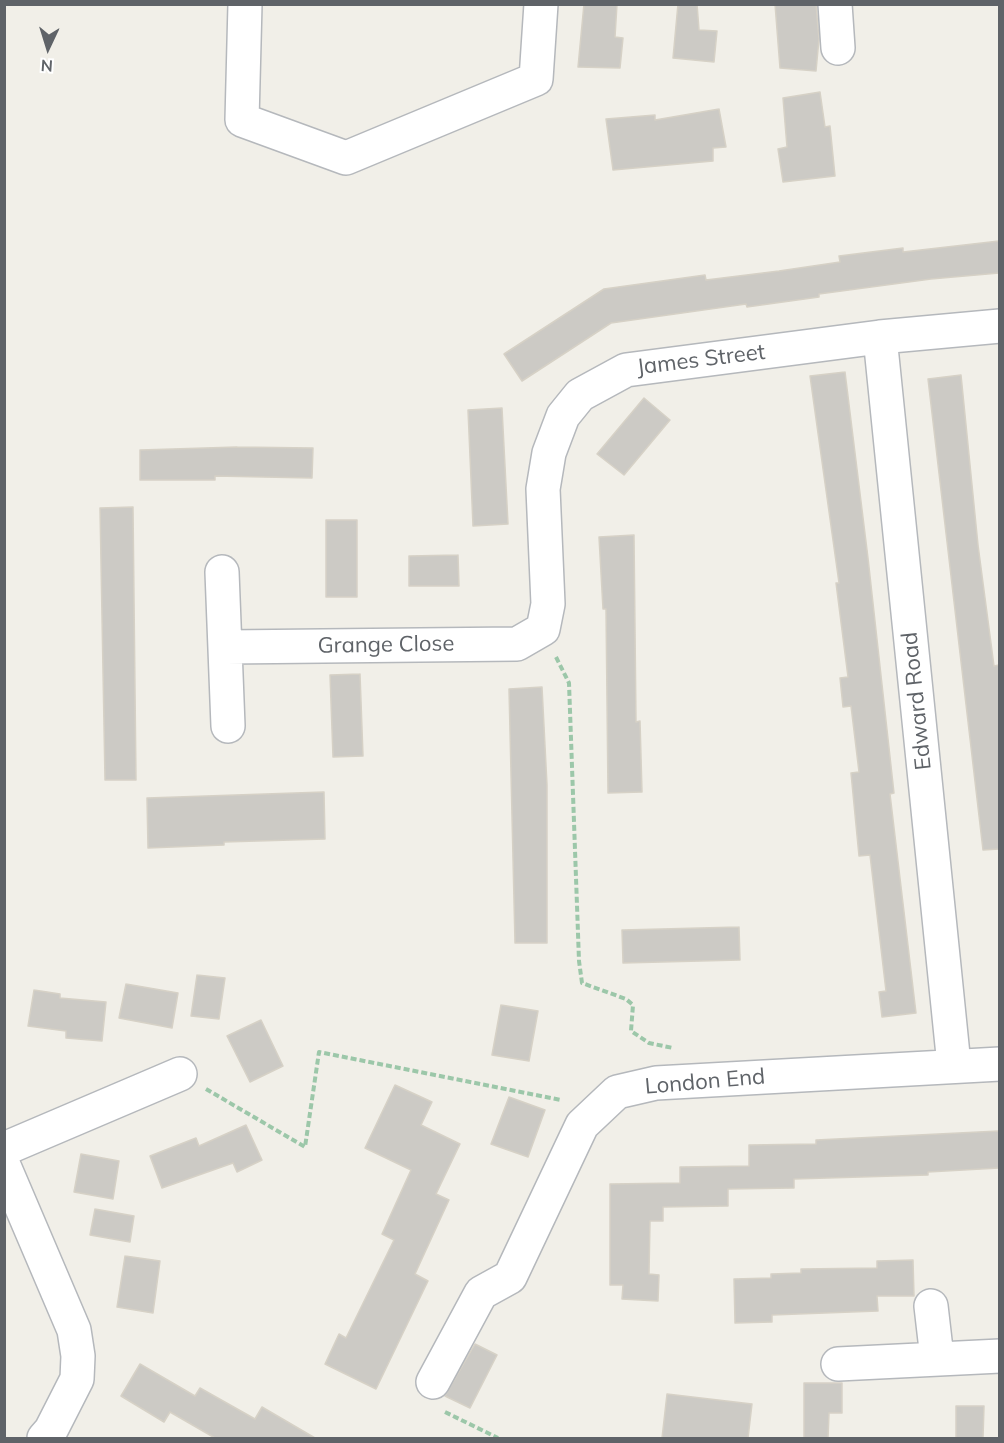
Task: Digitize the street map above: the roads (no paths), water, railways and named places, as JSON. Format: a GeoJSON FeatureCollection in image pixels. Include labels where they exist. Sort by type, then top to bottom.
{"type":"FeatureCollection","features":[{"type":"Feature","properties":{"kind":"street"},"geometry":{"type":"LineString","coordinates":[[245,4],[242,120],[346,158],[536,79],[541,4]]}},
{"type":"Feature","properties":{"kind":"street"},"geometry":{"type":"LineString","coordinates":[[835,4],[838,48]]}},
{"type":"Feature","properties":{"kind":"street","name":"James Street"},"geometry":{"type":"LineString","coordinates":[[543,629],[548,604],[544,480],[549,453],[563,416],[580,395],[626,370],[880,337],[999,326]]}},
{"type":"Feature","properties":{"kind":"street","name":"Edward Road"},"geometry":{"type":"LineString","coordinates":[[880,337],[954,1065]]}},
{"type":"Feature","properties":{"kind":"street"},"geometry":{"type":"LineString","coordinates":[[222,572],[228,726]]}},
{"type":"Feature","properties":{"kind":"street","name":"Grange Close"},"geometry":{"type":"LineString","coordinates":[[225,647],[518,644],[543,629]]}},
{"type":"Feature","properties":{"kind":"street","name":"London End"},"geometry":{"type":"LineString","coordinates":[[433,1382],[481,1293],[510,1277],[582,1125],[617,1092],[656,1083],[999,1064]]}},
{"type":"Feature","properties":{"kind":"street"},"geometry":{"type":"LineString","coordinates":[[4,1149],[180,1074]]}},
{"type":"Feature","properties":{"kind":"street"},"geometry":{"type":"LineString","coordinates":[[4,1166],[74,1330],[78,1356],[77,1379],[53,1436]]}},
{"type":"Feature","properties":{"kind":"street"},"geometry":{"type":"LineString","coordinates":[[931,1306],[937,1358]]}},
{"type":"Feature","properties":{"kind":"street"},"geometry":{"type":"LineString","coordinates":[[838,1364],[999,1356]]}}]}
